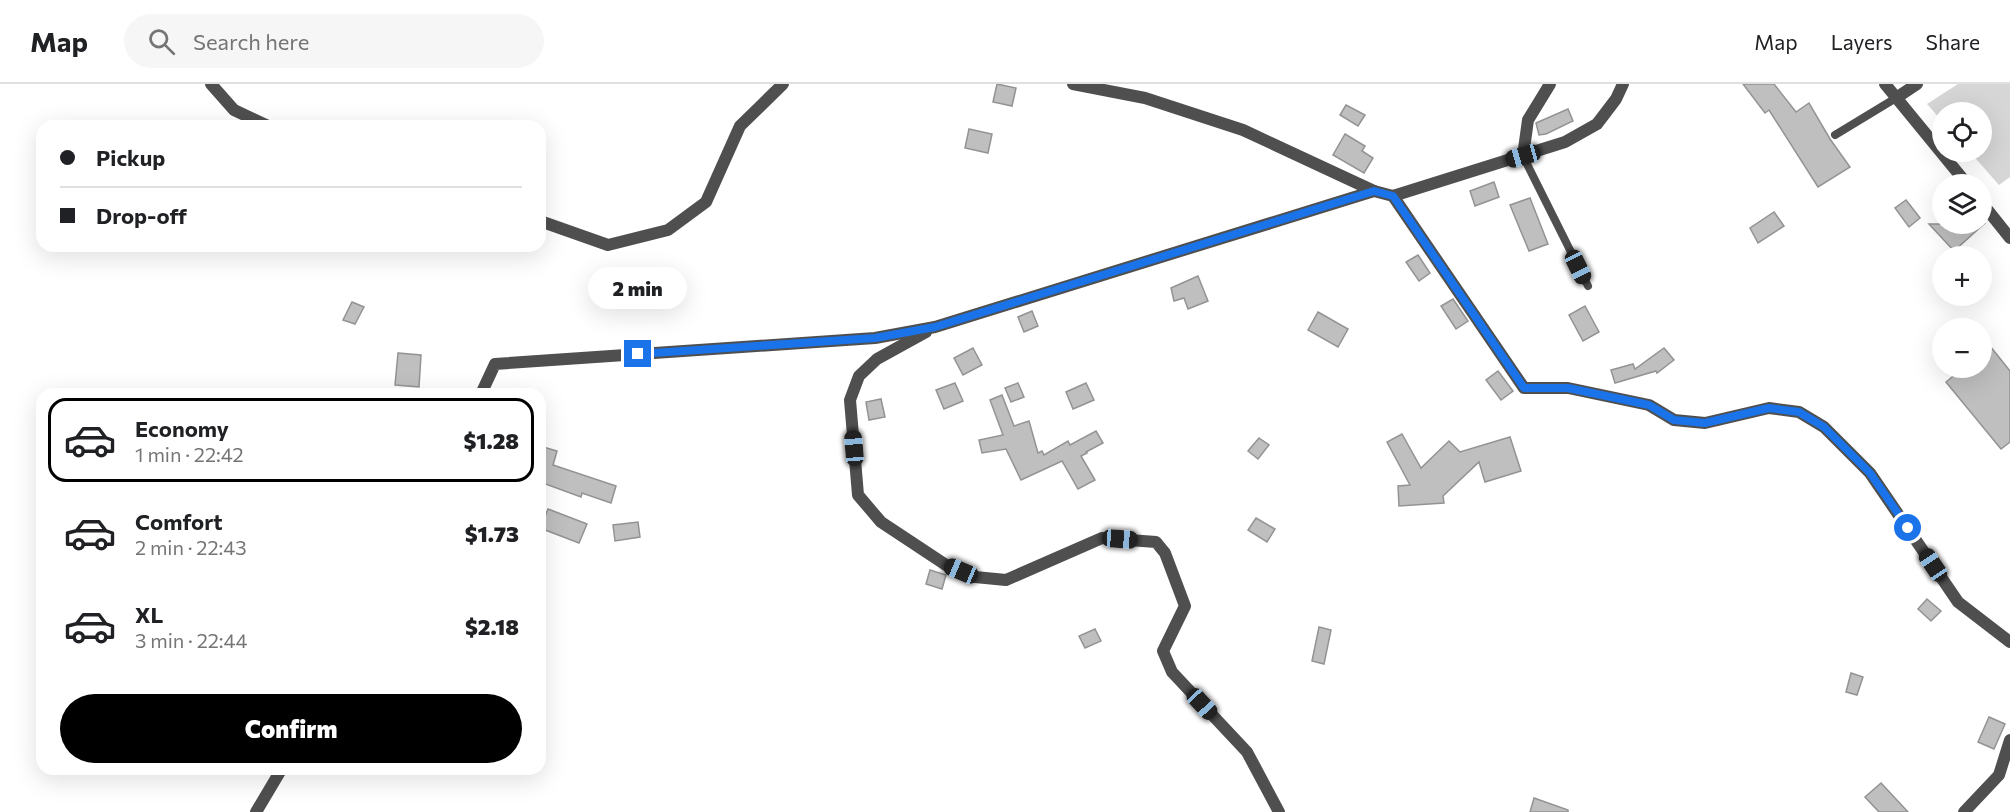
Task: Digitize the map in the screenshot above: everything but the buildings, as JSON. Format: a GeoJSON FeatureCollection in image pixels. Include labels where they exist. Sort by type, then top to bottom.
{"type":"FeatureCollection","features":[{"type":"Feature","properties":{"kind":"street"},"geometry":{"type":"LineString","coordinates":[[211,84],[234,110],[255,120]]}},
{"type":"Feature","properties":{"kind":"street"},"geometry":{"type":"LineString","coordinates":[[546,222],[608,245],[668,230],[706,202],[740,126],[783,84]]}},
{"type":"Feature","properties":{"kind":"street"},"geometry":{"type":"LineString","coordinates":[[1073,84],[1145,98],[1243,129],[1374,191],[1393,196],[1565,142],[1597,124],[1616,99],[1623,84]]}},
{"type":"Feature","properties":{"kind":"street"},"geometry":{"type":"LineString","coordinates":[[1523,156],[1528,120],[1550,84]]}},
{"type":"Feature","properties":{"kind":"street"},"geometry":{"type":"LineString","coordinates":[[1884,84],[1959,174]]}},
{"type":"Feature","properties":{"kind":"street"},"geometry":{"type":"LineString","coordinates":[[1896,98],[1917,84]]}},
{"type":"Feature","properties":{"kind":"street"},"geometry":{"type":"LineString","coordinates":[[485,388],[495,364],[875,338],[935,327],[1374,191]]}},
{"type":"Feature","properties":{"kind":"street"},"geometry":{"type":"LineString","coordinates":[[1393,196],[1524,388],[1568,388],[1649,405],[1674,420],[1705,423],[1769,408],[1799,412],[1824,427],[1870,473],[1958,602],[2010,642]]}},
{"type":"Feature","properties":{"kind":"street"},"geometry":{"type":"LineString","coordinates":[[1992,216],[2010,238]]}},
{"type":"Feature","properties":{"kind":"street"},"geometry":{"type":"LineString","coordinates":[[935,327],[877,358],[859,376],[850,400],[858,495],[881,522],[946,565],[975,577],[1006,580],[1102,538],[1156,542],[1165,553],[1185,606],[1163,651],[1172,672],[1247,752],[1279,812]]}},
{"type":"Feature","properties":{"kind":"street"},"geometry":{"type":"LineString","coordinates":[[1964,812],[1999,775],[2010,740]]}},
{"type":"Feature","properties":{"kind":"street"},"geometry":{"type":"LineString","coordinates":[[256,812],[278,775]]}},
{"type":"Feature","properties":{"kind":"lane"},"geometry":{"type":"LineString","coordinates":[[1835,135],[1896,98]]}},
{"type":"Feature","properties":{"kind":"lane"},"geometry":{"type":"LineString","coordinates":[[1523,156],[1588,286]]}},
{"type":"Feature","properties":{"kind":"shaded area"},"geometry":{"type":"Polygon","coordinates":[[[1958,84],[2010,84],[2010,177],[1999,185],[1992,174],[1979,162],[1992,162],[1992,102],[1932,102],[1932,110],[1927,104],[1958,84]]]}},
{"type":"Feature","properties":{"kind":"route"},"geometry":{"type":"LineString","coordinates":[[638,354],[875,338],[935,327],[1374,191],[1393,196],[1524,388],[1568,388],[1649,405],[1674,420],[1705,423],[1769,408],[1799,412],[1824,427],[1870,473],[1908,528]]}}]}
